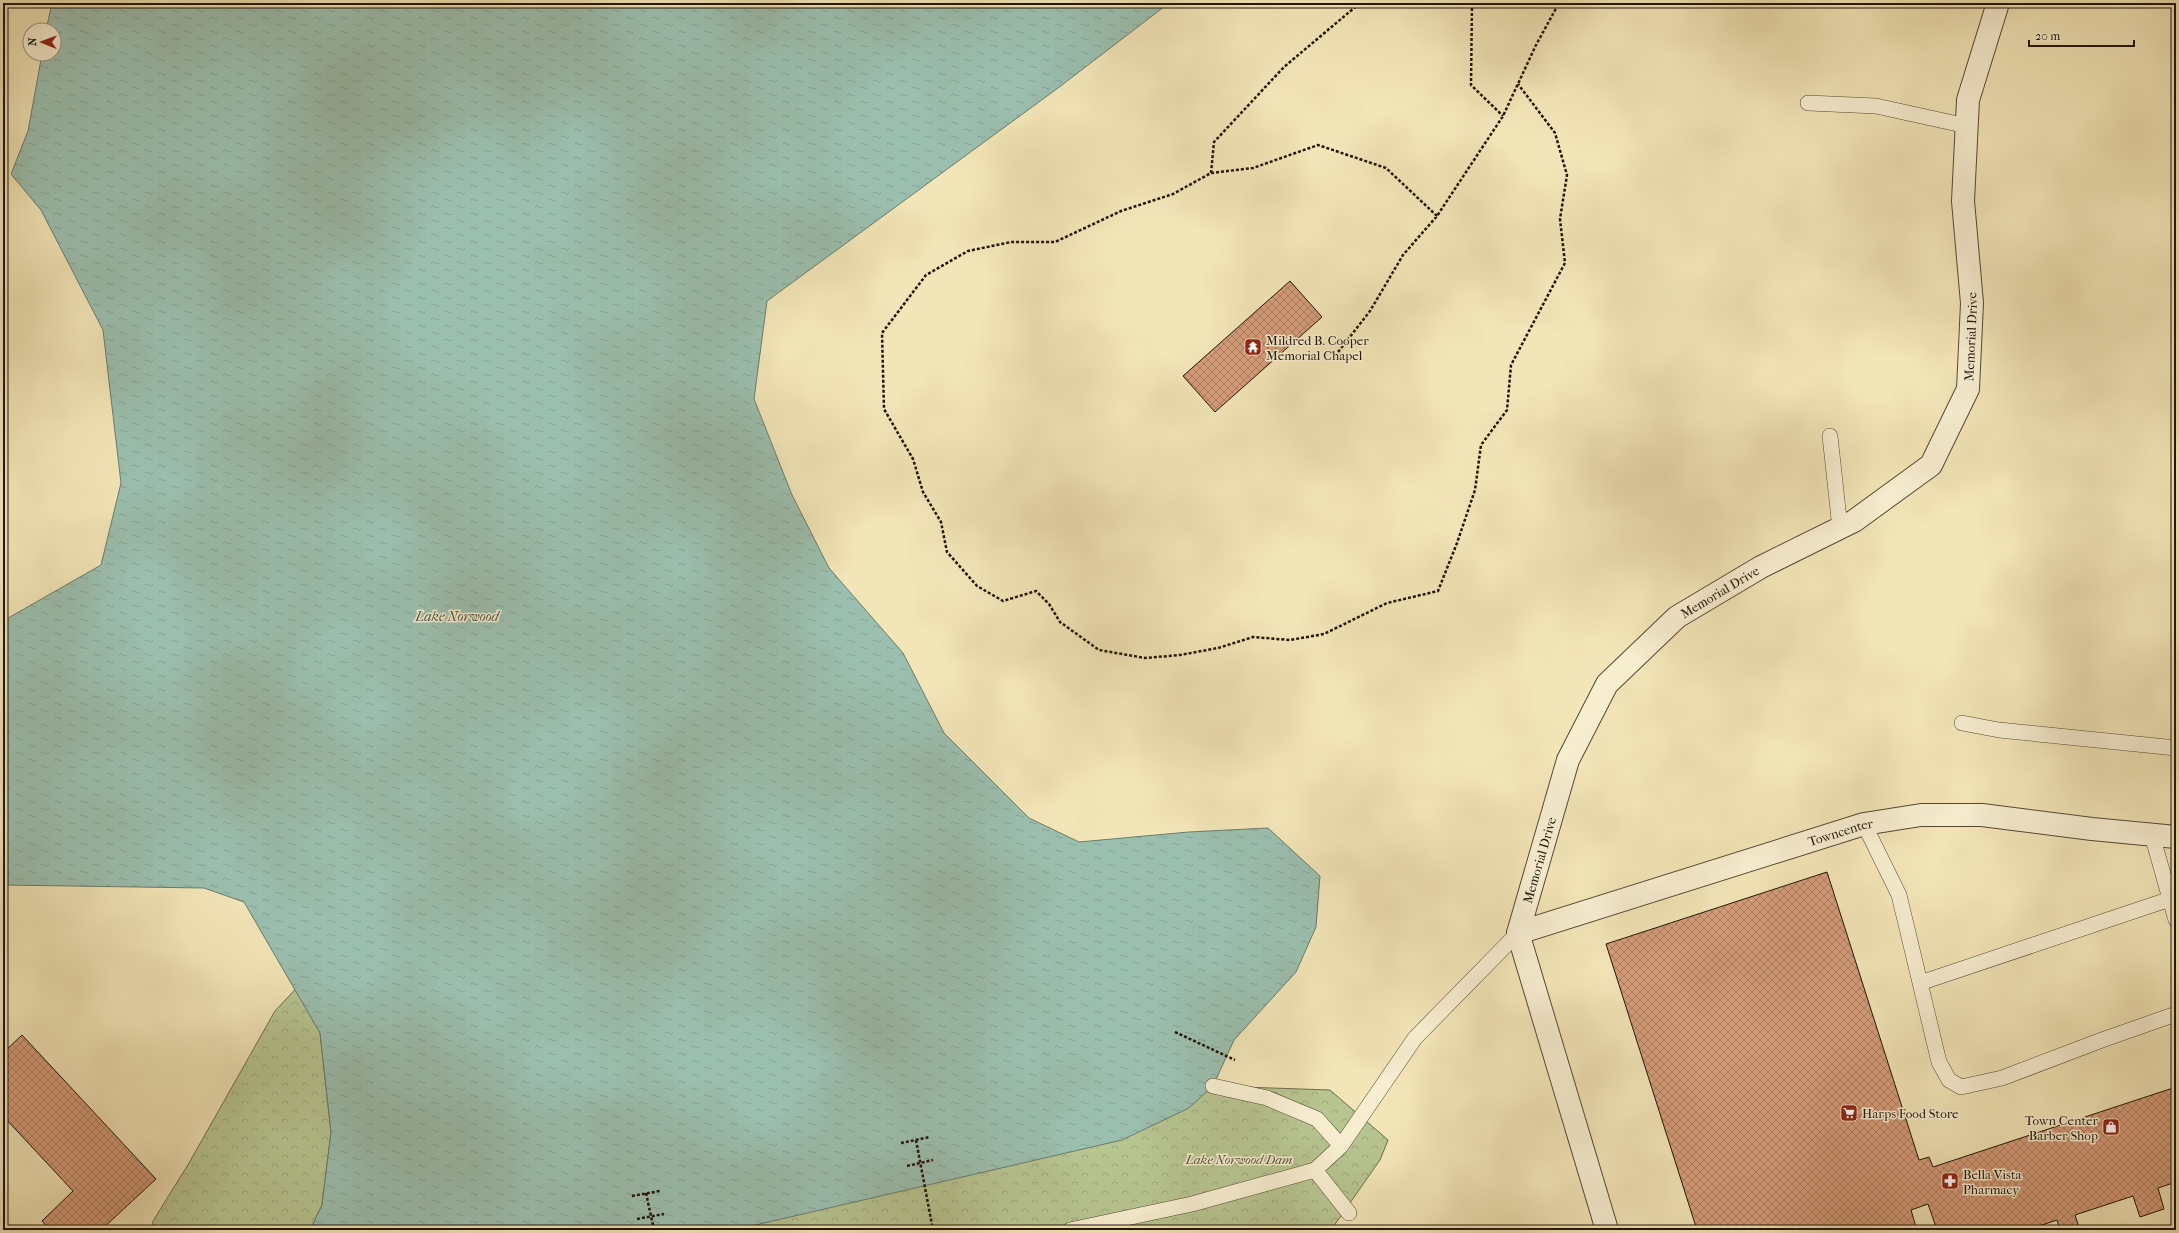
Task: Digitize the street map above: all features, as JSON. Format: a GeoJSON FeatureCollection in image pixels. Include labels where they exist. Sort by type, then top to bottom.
{"type":"FeatureCollection","features":[{"type":"Feature","properties":{"kind":"street","name":"Memorial Drive"},"geometry":{"type":"LineString","coordinates":[[1518,933],[1568,760],[1607,684],[1678,617],[1761,567],[1854,521],[1931,465],[1968,389],[1972,303],[1963,201],[1968,100],[1998,3]]}},
{"type":"Feature","properties":{"kind":"street","name":"Towncenter"},"geometry":{"type":"LineString","coordinates":[[1518,933],[1864,824],[1921,815],[1982,815],[2092,829],[2176,837]]}},
{"type":"Feature","properties":{"kind":"street"},"geometry":{"type":"LineString","coordinates":[[1518,933],[1607,1230]]}},
{"type":"Feature","properties":{"kind":"lane"},"geometry":{"type":"LineString","coordinates":[[1808,103],[1876,106],[1967,126]]}},
{"type":"Feature","properties":{"kind":"lane"},"geometry":{"type":"LineString","coordinates":[[1830,436],[1840,528]]}},
{"type":"Feature","properties":{"kind":"lane"},"geometry":{"type":"LineString","coordinates":[[1962,723],[1999,730],[2176,748]]}},
{"type":"Feature","properties":{"kind":"lane"},"geometry":{"type":"LineString","coordinates":[[1864,824],[1899,895],[1939,1062],[1949,1080],[1961,1087],[2002,1078],[2176,1014]]}},
{"type":"Feature","properties":{"kind":"lane"},"geometry":{"type":"LineString","coordinates":[[2152,835],[2173,898],[2176,920]]}},
{"type":"Feature","properties":{"kind":"lane"},"geometry":{"type":"LineString","coordinates":[[1920,983],[2173,898]]}},
{"type":"Feature","properties":{"kind":"lane"},"geometry":{"type":"LineString","coordinates":[[1070,1230],[1192,1204],[1315,1170],[1341,1146],[1415,1038],[1518,933]]}},
{"type":"Feature","properties":{"kind":"lane"},"geometry":{"type":"LineString","coordinates":[[1214,1086],[1267,1098],[1317,1119],[1341,1146]]}},
{"type":"Feature","properties":{"kind":"lane"},"geometry":{"type":"LineString","coordinates":[[1315,1170],[1349,1213]]}},
{"type":"Feature","properties":{"kind":"path"},"geometry":{"type":"LineString","coordinates":[[1211,172],[1214,142],[1284,67],[1360,3]]}},
{"type":"Feature","properties":{"kind":"path"},"geometry":{"type":"LineString","coordinates":[[1472,3],[1471,85],[1503,116]]}},
{"type":"Feature","properties":{"kind":"path"},"geometry":{"type":"LineString","coordinates":[[1335,356],[1370,311],[1403,255],[1437,216],[1503,116],[1536,45],[1559,3]]}},
{"type":"Feature","properties":{"kind":"path"},"geometry":{"type":"LineString","coordinates":[[1437,216],[1386,168],[1318,145],[1253,168],[1211,172],[1173,194],[1121,211],[1055,242],[1011,242],[968,251],[926,275],[882,333],[884,409],[913,459],[922,492],[941,522],[947,552],[977,586],[1003,601],[1036,591],[1049,604],[1060,622],[1099,650],[1146,658],[1180,655],[1218,648],[1253,637],[1290,640],[1324,634],[1387,603],[1438,590],[1457,544],[1475,490],[1481,445],[1507,410],[1511,365],[1565,263],[1560,219],[1567,174],[1555,134],[1518,84]]}},
{"type":"Feature","properties":{"kind":"path"},"geometry":{"type":"LineString","coordinates":[[1175,1032],[1235,1060]]}},
{"type":"Feature","properties":{"kind":"path"},"geometry":{"type":"LineString","coordinates":[[901,1143],[930,1137]]}},
{"type":"Feature","properties":{"kind":"path"},"geometry":{"type":"LineString","coordinates":[[916,1140],[933,1230]]}},
{"type":"Feature","properties":{"kind":"path"},"geometry":{"type":"LineString","coordinates":[[907,1166],[934,1160]]}},
{"type":"Feature","properties":{"kind":"path"},"geometry":{"type":"LineString","coordinates":[[632,1196],[660,1191]]}},
{"type":"Feature","properties":{"kind":"path"},"geometry":{"type":"LineString","coordinates":[[646,1193],[654,1230]]}},
{"type":"Feature","properties":{"kind":"path"},"geometry":{"type":"LineString","coordinates":[[637,1219],[664,1214]]}},
{"type":"Feature","properties":{"kind":"green space"},"geometry":{"type":"Polygon","coordinates":[[[303,981],[320,1033],[331,1132],[322,1205],[310,1230],[152,1230],[153,1221],[189,1163],[275,1011],[303,981]]]}},
{"type":"Feature","properties":{"kind":"green space","name":"Lake Norwood Dam"},"geometry":{"type":"Polygon","coordinates":[[[1213,1086],[1330,1090],[1388,1140],[1380,1160],[1331,1230],[733,1230],[1213,1086]]]}},
{"type":"Feature","properties":{"kind":"water","name":"Lake Norwood"},"geometry":{"type":"Polygon","coordinates":[[[52,3],[1169,3],[1058,88],[767,301],[754,399],[792,495],[829,568],[903,653],[944,733],[1029,818],[1079,842],[1189,832],[1268,828],[1320,876],[1316,927],[1296,972],[1234,1040],[1213,1086],[1189,1108],[1122,1140],[734,1230],[310,1230],[322,1205],[331,1132],[320,1033],[244,902],[204,888],[3,885],[3,621],[101,565],[121,483],[103,330],[41,210],[11,174],[28,131],[41,62],[62,62],[62,22],[48,22],[52,3]]]}},
{"type":"Feature","properties":{"kind":"building","name":"Mildred B. Cooper Memorial Chapel"},"geometry":{"type":"Polygon","coordinates":[[[1290,281],[1322,317],[1215,412],[1183,376],[1290,281]]]}},
{"type":"Feature","properties":{"kind":"building"},"geometry":{"type":"Polygon","coordinates":[[[1827,872],[1919,1160],[1929,1157],[1933,1167],[2176,1087],[2176,1182],[2158,1188],[2164,1209],[2140,1217],[2133,1196],[2075,1215],[2080,1230],[2060,1230],[2057,1220],[2027,1230],[1937,1230],[1928,1204],[1911,1210],[1916,1227],[1906,1230],[1697,1230],[1606,944],[1827,872]]]}},
{"type":"Feature","properties":{"kind":"building"},"geometry":{"type":"Polygon","coordinates":[[[22,1035],[156,1179],[101,1230],[50,1230],[42,1221],[73,1191],[3,1116],[3,1053],[22,1035]]]}},
{"type":"Feature","properties":{"kind":"place","name":"Mildred B. Cooper Memorial Chapel"},"geometry":{"type":"Point","coordinates":[1253,347]}},
{"type":"Feature","properties":{"kind":"place","name":"Harps Food Store"},"geometry":{"type":"Point","coordinates":[1849,1113]}},
{"type":"Feature","properties":{"kind":"place","name":"Town Center Barber Shop"},"geometry":{"type":"Point","coordinates":[2111,1127]}},
{"type":"Feature","properties":{"kind":"place","name":"Bella Vista Pharmacy"},"geometry":{"type":"Point","coordinates":[1950,1181]}}]}
